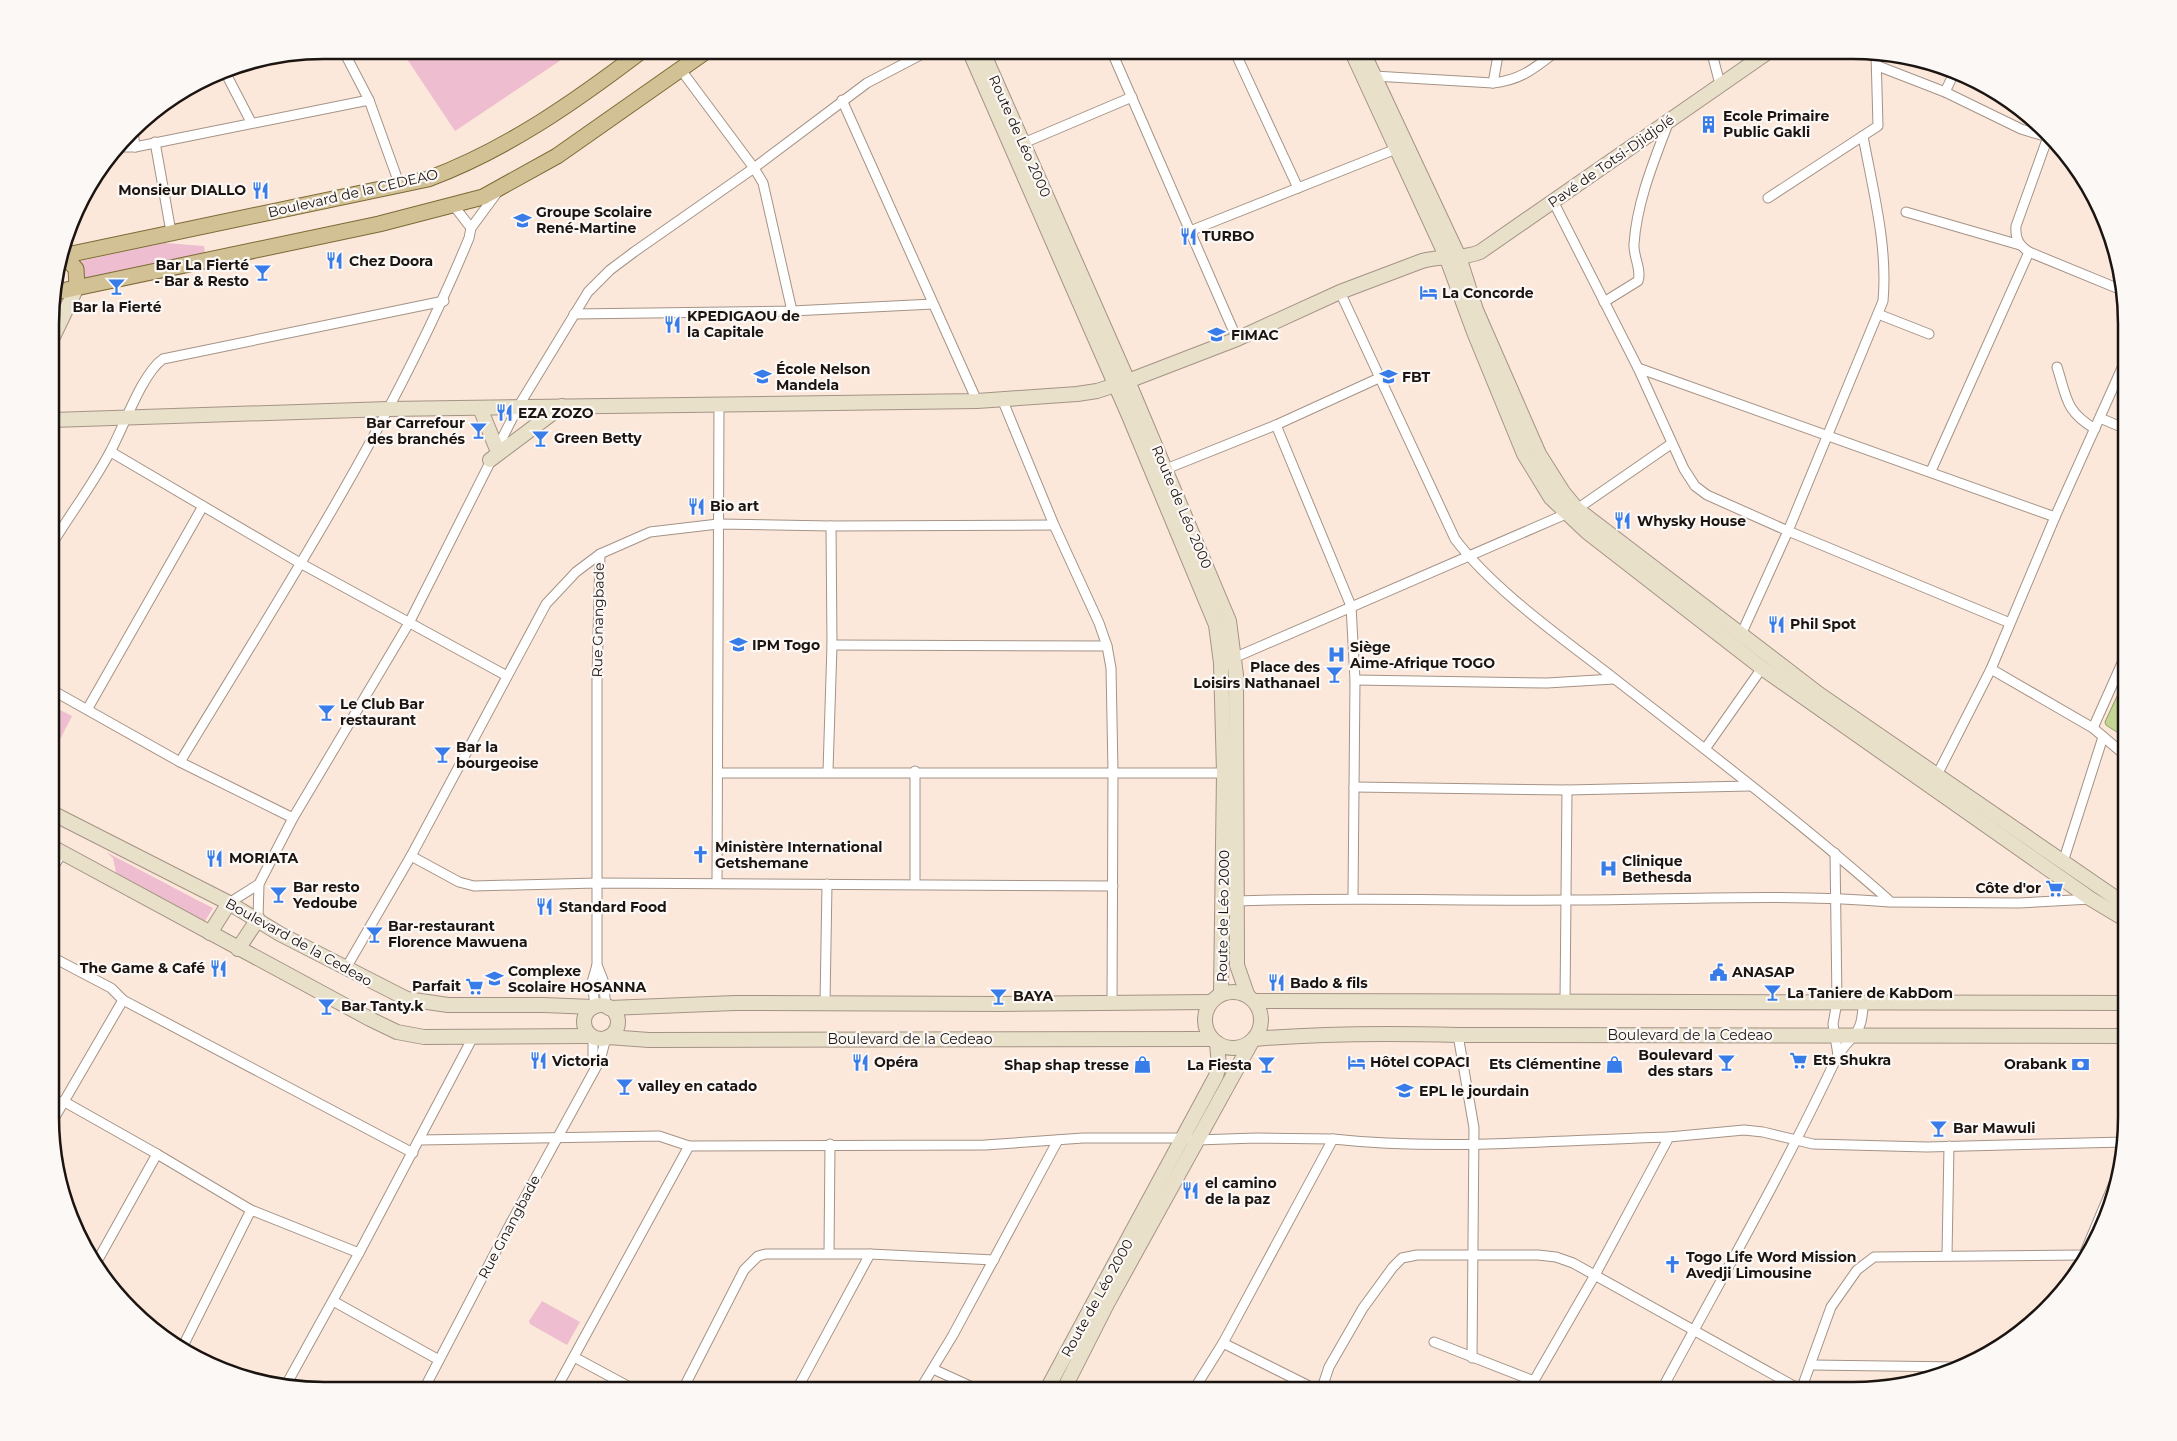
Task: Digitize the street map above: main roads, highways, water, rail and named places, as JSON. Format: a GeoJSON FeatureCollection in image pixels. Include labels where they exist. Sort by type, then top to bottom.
{"type":"FeatureCollection","features":[{"type":"Feature","properties":{"kind":"main road","name":"Boulevard de la CEDEAO"},"geometry":{"type":"LineString","coordinates":[[68,255],[428,179],[468,164],[502,146],[595,86],[631,59]]}},
{"type":"Feature","properties":{"kind":"main road"},"geometry":{"type":"LineString","coordinates":[[61,291],[379,224],[454,206],[500,188],[557,156],[695,59]]}},
{"type":"Feature","properties":{"kind":"main road","name":"Route de Léo 2000"},"geometry":{"type":"LineString","coordinates":[[974,59],[1017,146],[1122,383],[1216,625],[1230,773],[1238,965],[1251,997]]}},
{"type":"Feature","properties":{"kind":"main road","name":"Route de Léo 2000"},"geometry":{"type":"LineString","coordinates":[[985,59],[1017,146]]}},
{"type":"Feature","properties":{"kind":"main road"},"geometry":{"type":"LineString","coordinates":[[1355,59],[1396,149],[1452,257]]}},
{"type":"Feature","properties":{"kind":"main road"},"geometry":{"type":"LineString","coordinates":[[1366,59],[1539,454],[1563,492],[1572,512],[1738,642],[1819,694],[2118,900]]}},
{"type":"Feature","properties":{"kind":"main road","name":"Pavé de Totsi-Djidjolé"},"geometry":{"type":"LineString","coordinates":[[59,420],[388,409],[719,403],[977,401],[1077,394],[1122,383],[1237,339],[1340,292],[1422,260],[1480,252],[1758,59]]}},
{"type":"Feature","properties":{"kind":"main road"},"geometry":{"type":"LineString","coordinates":[[59,324],[77,287],[76,269],[67,260]]}},
{"type":"Feature","properties":{"kind":"main road","name":"Route de Léo 2000"},"geometry":{"type":"LineString","coordinates":[[1122,383],[1166,470],[1230,621],[1235,657],[1216,997]]}},
{"type":"Feature","properties":{"kind":"main road"},"geometry":{"type":"LineString","coordinates":[[480,408],[493,454],[562,406]]}},
{"type":"Feature","properties":{"kind":"main road"},"geometry":{"type":"LineString","coordinates":[[1738,642],[1762,668],[2091,899],[2118,915]]}},
{"type":"Feature","properties":{"kind":"main road","name":"Boulevard de la Cedeao"},"geometry":{"type":"LineString","coordinates":[[59,816],[230,903],[280,934],[346,968],[408,999],[422,1002],[456,1006],[544,1005],[601,1007],[825,1002],[1112,1003],[1216,997]]}},
{"type":"Feature","properties":{"kind":"main road","name":"Boulevard de la Cedeao"},"geometry":{"type":"LineString","coordinates":[[59,851],[90,866],[238,949],[397,1032],[424,1037],[599,1037],[649,1040],[1214,1041]]}},
{"type":"Feature","properties":{"kind":"main road"},"geometry":{"type":"LineString","coordinates":[[210,933],[230,903]]}},
{"type":"Feature","properties":{"kind":"main road"},"geometry":{"type":"LineString","coordinates":[[238,949],[258,919]]}},
{"type":"Feature","properties":{"kind":"main road"},"geometry":{"type":"LineString","coordinates":[[1251,997],[1262,1016],[1259,1032],[1253,1041],[1234,1048],[1214,1041],[1207,1030],[1205,1020],[1216,997],[1238,991],[1251,997],[1565,1002],[2118,1003]]}},
{"type":"Feature","properties":{"kind":"main road"},"geometry":{"type":"LineString","coordinates":[[601,1007],[617,1017],[617,1023],[613,1034],[599,1037],[587,1032],[584,1021],[588,1011],[601,1007]]}},
{"type":"Feature","properties":{"kind":"main road","name":"Boulevard de la Cedeao"},"geometry":{"type":"LineString","coordinates":[[1253,1041],[1315,1034],[1458,1036],[2118,1036]]}},
{"type":"Feature","properties":{"kind":"main road","name":"Route de Léo 2000"},"geometry":{"type":"LineString","coordinates":[[1051,1382],[1216,1076],[1219,1066],[1214,1041]]}},
{"type":"Feature","properties":{"kind":"main road","name":"Route de Léo 2000"},"geometry":{"type":"LineString","coordinates":[[1068,1382],[1107,1304],[1253,1041]]}},
{"type":"Feature","properties":{"kind":"place","name":"Ecole Primaire Public Gakli"},"geometry":{"type":"Point","coordinates":[1709,124]}},
{"type":"Feature","properties":{"kind":"place","name":"Monsieur DIALLO"},"geometry":{"type":"Point","coordinates":[260,190]}},
{"type":"Feature","properties":{"kind":"place","name":"Groupe Scolaire René-Martine"},"geometry":{"type":"Point","coordinates":[522,220]}},
{"type":"Feature","properties":{"kind":"place","name":"TURBO"},"geometry":{"type":"Point","coordinates":[1188,236]}},
{"type":"Feature","properties":{"kind":"place","name":"Chez Doora"},"geometry":{"type":"Point","coordinates":[335,261]}},
{"type":"Feature","properties":{"kind":"place","name":"Bar La Fierté - Bar & Resto"},"geometry":{"type":"Point","coordinates":[263,273]}},
{"type":"Feature","properties":{"kind":"place","name":"Bar la Fierté"},"geometry":{"type":"Point","coordinates":[117,287]}},
{"type":"Feature","properties":{"kind":"place","name":"La Concorde"},"geometry":{"type":"Point","coordinates":[1428,293]}},
{"type":"Feature","properties":{"kind":"place","name":"KPEDIGAOU de la Capitale"},"geometry":{"type":"Point","coordinates":[673,324]}},
{"type":"Feature","properties":{"kind":"place","name":"FIMAC"},"geometry":{"type":"Point","coordinates":[1217,335]}},
{"type":"Feature","properties":{"kind":"place","name":"École Nelson Mandela"},"geometry":{"type":"Point","coordinates":[762,377]}},
{"type":"Feature","properties":{"kind":"place","name":"FBT"},"geometry":{"type":"Point","coordinates":[1388,377]}},
{"type":"Feature","properties":{"kind":"place","name":"EZA ZOZO"},"geometry":{"type":"Point","coordinates":[504,413]}},
{"type":"Feature","properties":{"kind":"place","name":"Bar Carrefour des branchés"},"geometry":{"type":"Point","coordinates":[479,431]}},
{"type":"Feature","properties":{"kind":"place","name":"Green Betty"},"geometry":{"type":"Point","coordinates":[540,438]}},
{"type":"Feature","properties":{"kind":"place","name":"Bio art"},"geometry":{"type":"Point","coordinates":[696,506]}},
{"type":"Feature","properties":{"kind":"place","name":"Whysky House"},"geometry":{"type":"Point","coordinates":[1623,521]}},
{"type":"Feature","properties":{"kind":"place","name":"Phil Spot"},"geometry":{"type":"Point","coordinates":[1776,624]}},
{"type":"Feature","properties":{"kind":"place","name":"IPM Togo"},"geometry":{"type":"Point","coordinates":[738,645]}},
{"type":"Feature","properties":{"kind":"place","name":"Siège Aime-Afrique TOGO"},"geometry":{"type":"Point","coordinates":[1336,655]}},
{"type":"Feature","properties":{"kind":"place","name":"Place des Loisirs Nathanael"},"geometry":{"type":"Point","coordinates":[1334,675]}},
{"type":"Feature","properties":{"kind":"place","name":"Le Club Bar restaurant"},"geometry":{"type":"Point","coordinates":[326,712]}},
{"type":"Feature","properties":{"kind":"place","name":"Bar la bourgeoise"},"geometry":{"type":"Point","coordinates":[442,755]}},
{"type":"Feature","properties":{"kind":"place","name":"Ministère International Getshemane"},"geometry":{"type":"Point","coordinates":[701,855]}},
{"type":"Feature","properties":{"kind":"place","name":"MORIATA"},"geometry":{"type":"Point","coordinates":[215,858]}},
{"type":"Feature","properties":{"kind":"place","name":"Clinique Bethesda"},"geometry":{"type":"Point","coordinates":[1608,869]}},
{"type":"Feature","properties":{"kind":"place","name":"Côte d'or"},"geometry":{"type":"Point","coordinates":[2055,888]}},
{"type":"Feature","properties":{"kind":"place","name":"Bar resto Yedoube"},"geometry":{"type":"Point","coordinates":[279,895]}},
{"type":"Feature","properties":{"kind":"place","name":"Standard Food"},"geometry":{"type":"Point","coordinates":[545,907]}},
{"type":"Feature","properties":{"kind":"place","name":"Bar-restaurant Florence Mawuena"},"geometry":{"type":"Point","coordinates":[374,934]}},
{"type":"Feature","properties":{"kind":"place","name":"The Game & Café"},"geometry":{"type":"Point","coordinates":[219,968]}},
{"type":"Feature","properties":{"kind":"place","name":"ANASAP"},"geometry":{"type":"Point","coordinates":[1718,972]}},
{"type":"Feature","properties":{"kind":"place","name":"Complexe Scolaire HOSANNA"},"geometry":{"type":"Point","coordinates":[494,979]}},
{"type":"Feature","properties":{"kind":"place","name":"Bado & fils"},"geometry":{"type":"Point","coordinates":[1276,983]}},
{"type":"Feature","properties":{"kind":"place","name":"Parfait"},"geometry":{"type":"Point","coordinates":[475,986]}},
{"type":"Feature","properties":{"kind":"place","name":"La Taniere de KabDom"},"geometry":{"type":"Point","coordinates":[1773,993]}},
{"type":"Feature","properties":{"kind":"place","name":"BAYA"},"geometry":{"type":"Point","coordinates":[999,996]}},
{"type":"Feature","properties":{"kind":"place","name":"Bar Tanty.k"},"geometry":{"type":"Point","coordinates":[327,1006]}},
{"type":"Feature","properties":{"kind":"place","name":"Ets Shukra"},"geometry":{"type":"Point","coordinates":[1799,1060]}},
{"type":"Feature","properties":{"kind":"place","name":"Victoria"},"geometry":{"type":"Point","coordinates":[538,1061]}},
{"type":"Feature","properties":{"kind":"place","name":"Opéra"},"geometry":{"type":"Point","coordinates":[860,1062]}},
{"type":"Feature","properties":{"kind":"place","name":"Hôtel COPACI"},"geometry":{"type":"Point","coordinates":[1356,1062]}},
{"type":"Feature","properties":{"kind":"place","name":"Boulevard des stars"},"geometry":{"type":"Point","coordinates":[1727,1063]}},
{"type":"Feature","properties":{"kind":"place","name":"Ets Clémentine"},"geometry":{"type":"Point","coordinates":[1615,1064]}},
{"type":"Feature","properties":{"kind":"place","name":"Orabank"},"geometry":{"type":"Point","coordinates":[2081,1064]}},
{"type":"Feature","properties":{"kind":"place","name":"Shap shap tresse"},"geometry":{"type":"Point","coordinates":[1143,1065]}},
{"type":"Feature","properties":{"kind":"place","name":"La Fiesta"},"geometry":{"type":"Point","coordinates":[1266,1065]}},
{"type":"Feature","properties":{"kind":"place","name":"valley en catado"},"geometry":{"type":"Point","coordinates":[624,1086]}},
{"type":"Feature","properties":{"kind":"place","name":"EPL le jourdain"},"geometry":{"type":"Point","coordinates":[1405,1091]}},
{"type":"Feature","properties":{"kind":"place","name":"Bar Mawuli"},"geometry":{"type":"Point","coordinates":[1939,1128]}},
{"type":"Feature","properties":{"kind":"place","name":"el camino de la paz"},"geometry":{"type":"Point","coordinates":[1191,1191]}},
{"type":"Feature","properties":{"kind":"place","name":"Togo Life Word Mission Avedji Limousine"},"geometry":{"type":"Point","coordinates":[1672,1265]}}]}
